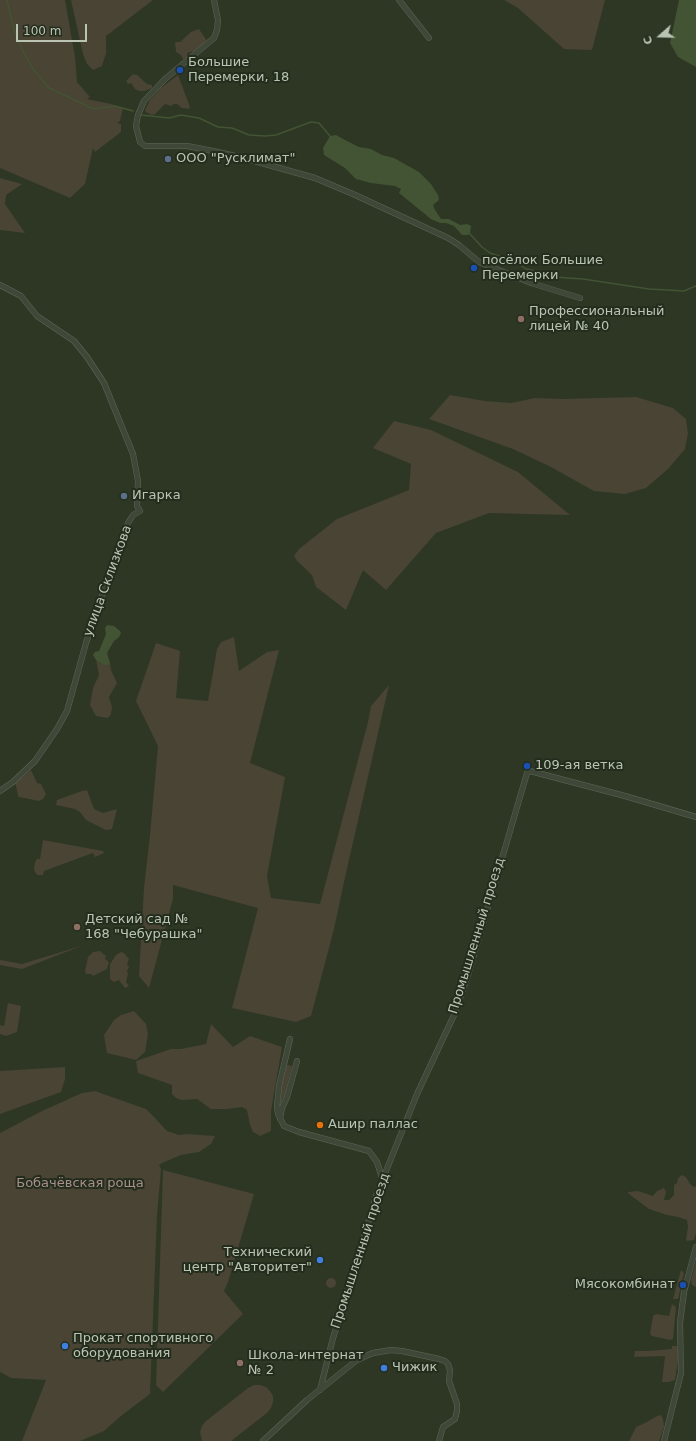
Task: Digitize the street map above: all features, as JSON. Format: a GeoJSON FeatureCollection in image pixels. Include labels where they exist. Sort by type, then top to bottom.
{"type":"FeatureCollection","features":[{"type":"Feature","properties":{"kind":"street"},"geometry":{"type":"LineString","coordinates":[[214,0],[218,20],[214,38],[165,79],[144,100],[138,115],[136,126],[140,142],[146,146],[187,146],[213,151],[315,178],[448,238],[479,262],[531,284],[580,298]]}},
{"type":"Feature","properties":{"kind":"street"},"geometry":{"type":"LineString","coordinates":[[399,0],[429,38]]}},
{"type":"Feature","properties":{"kind":"street","name":"улица Склизкова"},"geometry":{"type":"LineString","coordinates":[[0,285],[21,296],[37,316],[74,341],[87,357],[104,383],[133,454],[139,490],[137,506],[140,511],[133,515],[120,543],[86,643],[67,711],[53,736],[34,761],[13,782],[0,791]]}},
{"type":"Feature","properties":{"kind":"street","name":"Промышленный проезд"},"geometry":{"type":"LineString","coordinates":[[320,1390],[333,1338],[382,1178],[417,1094],[455,1013],[468,975],[525,777],[530,771],[625,796],[696,817]]}},
{"type":"Feature","properties":{"kind":"street"},"geometry":{"type":"LineString","coordinates":[[290,1039],[279,1086],[277,1106],[280,1120],[284,1126],[299,1132],[369,1151],[377,1162],[382,1178]]}},
{"type":"Feature","properties":{"kind":"street"},"geometry":{"type":"LineString","coordinates":[[280,1120],[282,1108],[287,1097],[296,1061]]}},
{"type":"Feature","properties":{"kind":"street"},"geometry":{"type":"LineString","coordinates":[[664,1441],[681,1373],[680,1323],[684,1292],[696,1247]]}},
{"type":"Feature","properties":{"kind":"street"},"geometry":{"type":"LineString","coordinates":[[263,1441],[320,1390],[357,1360],[376,1352],[398,1350],[442,1359],[450,1368],[449,1381],[457,1404],[457,1411],[455,1419],[442,1427],[439,1441]]}},
{"type":"Feature","properties":{"kind":"green space"},"geometry":{"type":"Polygon","coordinates":[[[0,0],[65,0],[75,57],[77,82],[90,97],[87,99],[123,108],[120,121],[117,123],[121,124],[121,132],[95,152],[93,148],[85,184],[70,198],[0,168],[0,0]]]}},
{"type":"Feature","properties":{"kind":"green space"},"geometry":{"type":"Polygon","coordinates":[[[71,0],[153,0],[106,36],[106,53],[102,66],[93,70],[87,64],[83,54],[71,0]]]}},
{"type":"Feature","properties":{"kind":"green space"},"geometry":{"type":"Polygon","coordinates":[[[504,0],[605,0],[592,50],[564,49],[518,8],[504,0]]]}},
{"type":"Feature","properties":{"kind":"green space"},"geometry":{"type":"Polygon","coordinates":[[[199,29],[207,41],[195,51],[187,53],[187,58],[183,59],[181,55],[176,52],[175,42],[180,42],[191,32],[199,29]]]}},
{"type":"Feature","properties":{"kind":"green space"},"geometry":{"type":"Polygon","coordinates":[[[133,74],[137,75],[147,84],[152,85],[152,88],[145,91],[139,91],[135,89],[131,83],[128,84],[126,81],[133,74]]]}},
{"type":"Feature","properties":{"kind":"green space"},"geometry":{"type":"Polygon","coordinates":[[[178,75],[190,107],[189,109],[182,108],[177,104],[171,106],[165,104],[155,114],[152,115],[146,112],[145,110],[150,100],[161,88],[178,75]]]}},
{"type":"Feature","properties":{"kind":"green space"},"geometry":{"type":"Polygon","coordinates":[[[0,178],[22,184],[6,195],[5,204],[25,233],[0,230],[0,178]]]}},
{"type":"Feature","properties":{"kind":"green space"},"geometry":{"type":"Polygon","coordinates":[[[450,395],[485,401],[511,403],[535,398],[562,399],[636,397],[673,408],[686,419],[688,433],[685,449],[668,469],[646,488],[625,494],[594,491],[549,466],[513,449],[429,419],[450,395]]]}},
{"type":"Feature","properties":{"kind":"green space"},"geometry":{"type":"Polygon","coordinates":[[[394,421],[431,430],[518,472],[570,515],[489,513],[436,533],[386,590],[363,570],[346,610],[316,587],[312,575],[297,561],[294,556],[299,549],[337,519],[409,490],[411,464],[373,448],[394,421]]]}},
{"type":"Feature","properties":{"kind":"green space"},"geometry":{"type":"Polygon","coordinates":[[[234,637],[239,671],[267,652],[279,650],[250,763],[285,777],[267,876],[271,898],[320,904],[371,706],[389,685],[334,929],[311,1016],[296,1022],[232,1008],[258,908],[173,885],[173,899],[149,988],[139,976],[144,888],[158,746],[136,701],[156,643],[180,651],[176,698],[208,701],[217,649],[221,642],[234,637]]]}},
{"type":"Feature","properties":{"kind":"green space"},"geometry":{"type":"Polygon","coordinates":[[[96,660],[104,665],[110,663],[111,670],[117,683],[109,697],[112,707],[111,714],[108,718],[96,716],[90,705],[93,688],[99,675],[96,660]]]}},
{"type":"Feature","properties":{"kind":"green space"},"geometry":{"type":"Polygon","coordinates":[[[31,770],[37,783],[41,784],[46,794],[43,799],[39,801],[18,796],[16,783],[31,770]]]}},
{"type":"Feature","properties":{"kind":"green space"},"geometry":{"type":"Polygon","coordinates":[[[87,790],[94,809],[103,813],[117,809],[112,829],[106,830],[86,820],[80,812],[75,809],[56,805],[57,800],[87,790]]]}},
{"type":"Feature","properties":{"kind":"green space"},"geometry":{"type":"Polygon","coordinates":[[[43,840],[103,851],[104,853],[95,857],[93,853],[44,871],[43,875],[37,875],[34,870],[35,862],[37,859],[40,859],[43,840]]]}},
{"type":"Feature","properties":{"kind":"green space"},"geometry":{"type":"Polygon","coordinates":[[[84,945],[22,969],[0,965],[0,960],[22,964],[84,945]]]}},
{"type":"Feature","properties":{"kind":"green space"},"geometry":{"type":"Polygon","coordinates":[[[100,951],[106,956],[105,959],[109,962],[107,969],[93,976],[91,974],[86,974],[85,971],[88,957],[93,952],[100,951]]]}},
{"type":"Feature","properties":{"kind":"green space"},"geometry":{"type":"Polygon","coordinates":[[[121,952],[124,953],[129,959],[127,964],[129,967],[126,982],[129,986],[125,988],[119,980],[114,982],[110,979],[110,964],[116,955],[121,952]]]}},
{"type":"Feature","properties":{"kind":"green space"},"geometry":{"type":"Polygon","coordinates":[[[8,1003],[21,1006],[17,1032],[6,1036],[0,1034],[0,1025],[4,1026],[8,1003]]]}},
{"type":"Feature","properties":{"kind":"green space"},"geometry":{"type":"Polygon","coordinates":[[[134,1011],[146,1024],[148,1034],[145,1052],[136,1060],[107,1053],[104,1035],[114,1020],[121,1015],[134,1011]]]}},
{"type":"Feature","properties":{"kind":"green space"},"geometry":{"type":"Polygon","coordinates":[[[211,1024],[233,1047],[250,1036],[282,1047],[271,1111],[271,1131],[260,1136],[253,1132],[247,1110],[242,1107],[211,1109],[197,1099],[182,1100],[176,1098],[172,1094],[172,1085],[138,1073],[136,1061],[171,1049],[181,1049],[206,1044],[211,1024]]]}},
{"type":"Feature","properties":{"kind":"green space"},"geometry":{"type":"Polygon","coordinates":[[[287,1065],[292,1066],[285,1094],[280,1104],[281,1089],[287,1065]]]}},
{"type":"Feature","properties":{"kind":"green space"},"geometry":{"type":"Polygon","coordinates":[[[65,1067],[65,1079],[61,1092],[0,1114],[0,1071],[65,1067]]]}},
{"type":"Feature","properties":{"kind":"green space","name":"Бобачёвская роща"},"geometry":{"type":"Polygon","coordinates":[[[95,1091],[146,1109],[167,1131],[179,1135],[215,1136],[211,1144],[199,1152],[181,1155],[159,1165],[161,1169],[157,1216],[150,1394],[104,1431],[80,1441],[22,1441],[46,1380],[11,1378],[0,1372],[0,1133],[42,1111],[82,1093],[95,1091]]]}},
{"type":"Feature","properties":{"kind":"green space"},"geometry":{"type":"Polygon","coordinates":[[[163,1170],[254,1194],[224,1291],[243,1314],[163,1392],[156,1385],[163,1170]]]}},
{"type":"Feature","properties":{"kind":"green space"},"geometry":{"type":"Polygon","coordinates":[[[682,1175],[686,1177],[690,1184],[694,1187],[696,1186],[696,1233],[694,1240],[687,1241],[687,1220],[649,1209],[628,1192],[638,1191],[653,1196],[657,1191],[664,1188],[666,1192],[664,1200],[669,1200],[674,1195],[674,1185],[677,1183],[678,1178],[682,1175]]]}},
{"type":"Feature","properties":{"kind":"green space"},"geometry":{"type":"Polygon","coordinates":[[[696,1261],[696,1287],[692,1285],[691,1280],[696,1261]]]}},
{"type":"Feature","properties":{"kind":"green space"},"geometry":{"type":"Polygon","coordinates":[[[681,1270],[684,1273],[678,1299],[673,1299],[681,1270]]]}},
{"type":"Feature","properties":{"kind":"green space"},"geometry":{"type":"Polygon","coordinates":[[[329,1278],[333,1278],[335,1279],[335,1287],[329,1288],[326,1285],[326,1281],[329,1278]]]}},
{"type":"Feature","properties":{"kind":"green space"},"geometry":{"type":"Polygon","coordinates":[[[672,1304],[676,1307],[673,1339],[670,1340],[652,1336],[650,1334],[653,1316],[656,1314],[669,1316],[672,1304]]]}},
{"type":"Feature","properties":{"kind":"green space"},"geometry":{"type":"Polygon","coordinates":[[[672,1346],[677,1346],[679,1353],[675,1380],[669,1382],[662,1382],[665,1356],[634,1357],[635,1351],[672,1349],[672,1346]]]}},
{"type":"Feature","properties":{"kind":"green space"},"geometry":{"type":"Polygon","coordinates":[[[254,1385],[266,1387],[273,1396],[271,1408],[267,1413],[231,1441],[202,1441],[200,1432],[206,1421],[254,1385]]]}},
{"type":"Feature","properties":{"kind":"green space"},"geometry":{"type":"Polygon","coordinates":[[[661,1415],[664,1427],[659,1441],[629,1441],[636,1427],[661,1415]]]}},
{"type":"Feature","properties":{"kind":"shaded area"},"geometry":{"type":"Polygon","coordinates":[[[679,0],[696,0],[696,67],[678,57],[670,43],[679,0]]]}},
{"type":"Feature","properties":{"kind":"shaded area"},"geometry":{"type":"Polygon","coordinates":[[[336,135],[359,147],[371,149],[382,155],[394,158],[419,172],[431,184],[438,195],[439,200],[433,205],[441,219],[449,219],[460,225],[467,224],[471,226],[470,234],[462,235],[454,226],[446,223],[440,223],[431,219],[399,193],[401,189],[395,186],[371,183],[356,179],[345,168],[324,155],[323,148],[330,136],[336,135]]]}},
{"type":"Feature","properties":{"kind":"shaded area"},"geometry":{"type":"Polygon","coordinates":[[[107,625],[114,626],[121,633],[107,653],[110,663],[108,665],[104,665],[96,660],[93,655],[95,652],[99,651],[106,634],[105,628],[107,625]]]}},
{"type":"Feature","properties":{"kind":"waterway"},"geometry":{"type":"LineString","coordinates":[[7,0],[14,30],[22,49],[33,69],[49,88],[94,109],[115,106],[133,111]]}},
{"type":"Feature","properties":{"kind":"waterway"},"geometry":{"type":"LineString","coordinates":[[141,115],[169,118],[181,115],[199,118],[218,127],[232,128],[249,135],[265,136],[276,135],[311,122],[319,123],[330,136]]}},
{"type":"Feature","properties":{"kind":"waterway"},"geometry":{"type":"LineString","coordinates":[[469,233],[490,253],[514,261],[526,269],[554,277],[583,279],[649,289],[684,291],[696,286]]}},
{"type":"Feature","properties":{"kind":"place","name":"Большие Перемерки, 18"},"geometry":{"type":"Point","coordinates":[180,70]}},
{"type":"Feature","properties":{"kind":"place","name":"ООО \"Русклимат\""},"geometry":{"type":"Point","coordinates":[168,159]}},
{"type":"Feature","properties":{"kind":"place","name":"посёлок Большие Перемерки"},"geometry":{"type":"Point","coordinates":[474,268]}},
{"type":"Feature","properties":{"kind":"place","name":"Профессиональный лицей № 40"},"geometry":{"type":"Point","coordinates":[521,319]}},
{"type":"Feature","properties":{"kind":"place","name":"Игарка"},"geometry":{"type":"Point","coordinates":[124,496]}},
{"type":"Feature","properties":{"kind":"place","name":"109-ая ветка"},"geometry":{"type":"Point","coordinates":[527,766]}},
{"type":"Feature","properties":{"kind":"place","name":"Детский сад № 168 \"Чебурашка\""},"geometry":{"type":"Point","coordinates":[77,927]}},
{"type":"Feature","properties":{"kind":"place","name":"Ашир паллас"},"geometry":{"type":"Point","coordinates":[320,1125]}},
{"type":"Feature","properties":{"kind":"place","name":"Технический центр \"Авторитет\""},"geometry":{"type":"Point","coordinates":[320,1260]}},
{"type":"Feature","properties":{"kind":"place","name":"Мясокомбинат"},"geometry":{"type":"Point","coordinates":[683,1285]}},
{"type":"Feature","properties":{"kind":"place","name":"Прокат спортивного оборудования"},"geometry":{"type":"Point","coordinates":[65,1346]}},
{"type":"Feature","properties":{"kind":"place","name":"Школа-интернат № 2"},"geometry":{"type":"Point","coordinates":[240,1363]}},
{"type":"Feature","properties":{"kind":"place","name":"Чижик"},"geometry":{"type":"Point","coordinates":[384,1368]}}]}
